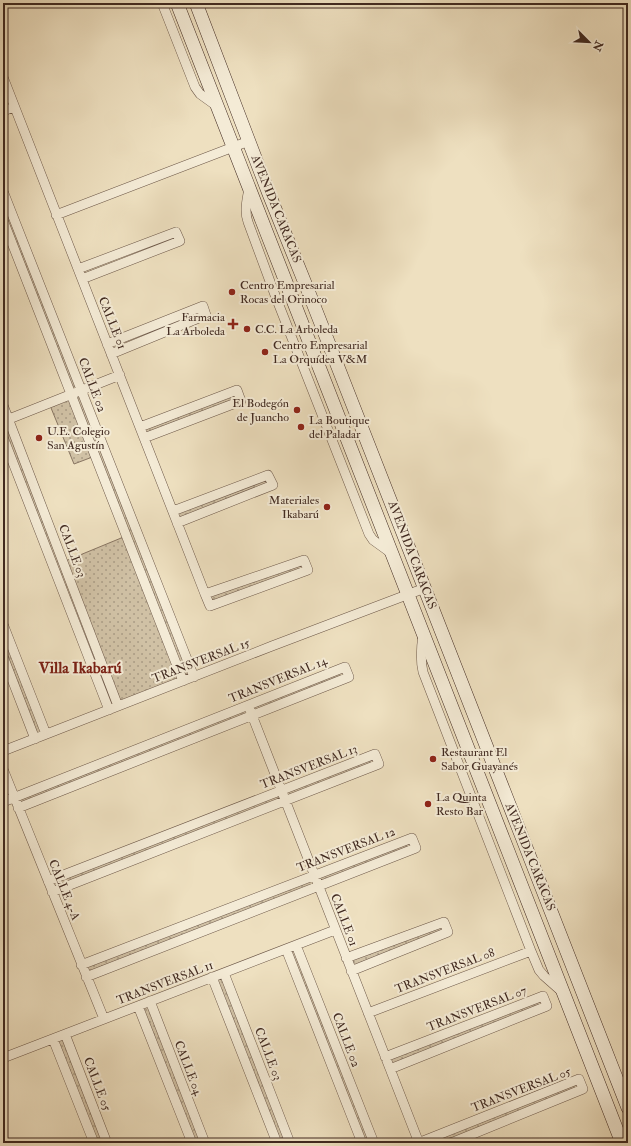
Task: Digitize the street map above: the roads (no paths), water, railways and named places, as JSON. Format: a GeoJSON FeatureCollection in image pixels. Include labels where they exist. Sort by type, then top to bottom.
{"type":"FeatureCollection","features":[{"type":"Feature","properties":{"kind":"street"},"geometry":{"type":"LineString","coordinates":[[162,3],[195,87],[200,94],[218,107]]}},
{"type":"Feature","properties":{"kind":"street","name":"AVENIDA CARACAS"},"geometry":{"type":"LineString","coordinates":[[177,3],[622,1143]]}},
{"type":"Feature","properties":{"kind":"street","name":"AVENIDA CARACAS"},"geometry":{"type":"LineString","coordinates":[[196,3],[628,1108]]}},
{"type":"Feature","properties":{"kind":"street","name":"CALLE 01"},"geometry":{"type":"LineString","coordinates":[[3,77],[56,215],[120,375],[177,523],[199,577],[205,594],[210,606],[308,570],[304,560],[205,594]]}},
{"type":"Feature","properties":{"kind":"street"},"geometry":{"type":"LineString","coordinates":[[3,111],[14,106]]}},
{"type":"Feature","properties":{"kind":"street"},"geometry":{"type":"LineString","coordinates":[[56,215],[249,140]]}},
{"type":"Feature","properties":{"kind":"street","name":"CALLE 02"},"geometry":{"type":"LineString","coordinates":[[3,191],[194,677]]}},
{"type":"Feature","properties":{"kind":"street","name":"CALLE 02"},"geometry":{"type":"LineString","coordinates":[[3,220],[183,681]]}},
{"type":"Feature","properties":{"kind":"street"},"geometry":{"type":"LineString","coordinates":[[78,269],[176,232],[180,241],[82,279]]}},
{"type":"Feature","properties":{"kind":"street"},"geometry":{"type":"LineString","coordinates":[[18,260],[28,255]]}},
{"type":"Feature","properties":{"kind":"street"},"geometry":{"type":"LineString","coordinates":[[107,344],[202,306],[204,310],[206,315],[111,354]]}},
{"type":"Feature","properties":{"kind":"street"},"geometry":{"type":"LineString","coordinates":[[54,351],[64,346]]}},
{"type":"Feature","properties":{"kind":"street"},"geometry":{"type":"LineString","coordinates":[[6,420],[120,375]]}},
{"type":"Feature","properties":{"kind":"street"},"geometry":{"type":"LineString","coordinates":[[140,427],[237,390],[241,400],[144,438]]}},
{"type":"Feature","properties":{"kind":"street","name":"CALLE 03"},"geometry":{"type":"LineString","coordinates":[[3,405],[6,420],[118,706]]}},
{"type":"Feature","properties":{"kind":"street","name":"CALLE 03"},"geometry":{"type":"LineString","coordinates":[[3,437],[109,710]]}},
{"type":"Feature","properties":{"kind":"street"},"geometry":{"type":"LineString","coordinates":[[173,511],[268,475],[273,485],[177,523]]}},
{"type":"Feature","properties":{"kind":"street"},"geometry":{"type":"LineString","coordinates":[[126,536],[137,532]]}},
{"type":"Feature","properties":{"kind":"street"},"geometry":{"type":"LineString","coordinates":[[53,567],[63,563]]}},
{"type":"Feature","properties":{"kind":"street","name":"TRANSVERSAL 15"},"geometry":{"type":"LineString","coordinates":[[3,751],[425,588]]}},
{"type":"Feature","properties":{"kind":"street"},"geometry":{"type":"LineString","coordinates":[[3,624],[46,734]]}},
{"type":"Feature","properties":{"kind":"street"},"geometry":{"type":"LineString","coordinates":[[163,630],[173,625]]}},
{"type":"Feature","properties":{"kind":"street","name":"AVENIDA CARACAS"},"geometry":{"type":"LineString","coordinates":[[423,634],[421,656],[422,672],[539,970],[563,993]]}},
{"type":"Feature","properties":{"kind":"street"},"geometry":{"type":"LineString","coordinates":[[3,656],[35,738]]}},
{"type":"Feature","properties":{"kind":"street","name":"TRANSVERSAL 14"},"geometry":{"type":"LineString","coordinates":[[3,802],[345,667],[348,677],[18,808]]}},
{"type":"Feature","properties":{"kind":"street","name":"CALLE 01"},"geometry":{"type":"LineString","coordinates":[[248,705],[418,1143]]}},
{"type":"Feature","properties":{"kind":"street"},"geometry":{"type":"LineString","coordinates":[[179,733],[182,743]]}},
{"type":"Feature","properties":{"kind":"street"},"geometry":{"type":"LineString","coordinates":[[132,751],[135,762]]}},
{"type":"Feature","properties":{"kind":"street","name":"TRANSVERSAL 13"},"geometry":{"type":"LineString","coordinates":[[48,881],[375,754],[379,764],[52,892]]}},
{"type":"Feature","properties":{"kind":"street","name":"CALLE 4-A"},"geometry":{"type":"LineString","coordinates":[[3,769],[104,1019]]}},
{"type":"Feature","properties":{"kind":"street"},"geometry":{"type":"LineString","coordinates":[[75,774],[79,784]]}},
{"type":"Feature","properties":{"kind":"street"},"geometry":{"type":"LineString","coordinates":[[222,813],[226,824]]}},
{"type":"Feature","properties":{"kind":"street"},"geometry":{"type":"LineString","coordinates":[[168,835],[171,846]]}},
{"type":"Feature","properties":{"kind":"street","name":"TRANSVERSAL 12"},"geometry":{"type":"LineString","coordinates":[[81,965],[412,838],[416,848],[86,977]]}},
{"type":"Feature","properties":{"kind":"street"},"geometry":{"type":"LineString","coordinates":[[199,920],[202,931]]}},
{"type":"Feature","properties":{"kind":"street"},"geometry":{"type":"LineString","coordinates":[[346,958],[444,922],[448,932],[351,971]]}},
{"type":"Feature","properties":{"kind":"street","name":"TRANSVERSAL 11"},"geometry":{"type":"LineString","coordinates":[[3,1058],[335,930]]}},
{"type":"Feature","properties":{"kind":"street","name":"CALLE 02"},"geometry":{"type":"LineString","coordinates":[[296,945],[374,1143]]}},
{"type":"Feature","properties":{"kind":"street","name":"CALLE 02"},"geometry":{"type":"LineString","coordinates":[[286,949],[362,1143]]}},
{"type":"Feature","properties":{"kind":"street","name":"TRANSVERSAL 08"},"geometry":{"type":"LineString","coordinates":[[368,1014],[531,951]]}},
{"type":"Feature","properties":{"kind":"street","name":"CALLE 03"},"geometry":{"type":"LineString","coordinates":[[224,973],[290,1143]]}},
{"type":"Feature","properties":{"kind":"street","name":"CALLE 03"},"geometry":{"type":"LineString","coordinates":[[212,977],[277,1143]]}},
{"type":"Feature","properties":{"kind":"street","name":"TRANSVERSAL 07"},"geometry":{"type":"LineString","coordinates":[[385,1057],[543,996],[547,1006],[390,1069]]}},
{"type":"Feature","properties":{"kind":"street","name":"CALLE 04"},"geometry":{"type":"LineString","coordinates":[[150,1001],[205,1143]]}},
{"type":"Feature","properties":{"kind":"street","name":"CALLE 04"},"geometry":{"type":"LineString","coordinates":[[138,1006],[190,1139]]}},
{"type":"Feature","properties":{"kind":"street","name":"CALLE 05"},"geometry":{"type":"LineString","coordinates":[[65,1034],[107,1143]]}},
{"type":"Feature","properties":{"kind":"street","name":"CALLE 05"},"geometry":{"type":"LineString","coordinates":[[53,1039],[94,1143]]}},
{"type":"Feature","properties":{"kind":"street"},"geometry":{"type":"LineString","coordinates":[[239,1044],[250,1040]]}},
{"type":"Feature","properties":{"kind":"street"},"geometry":{"type":"LineString","coordinates":[[338,1080],[348,1077]]}},
{"type":"Feature","properties":{"kind":"street","name":"TRANSVERSAL 05"},"geometry":{"type":"LineString","coordinates":[[418,1143],[579,1079],[583,1089],[451,1143]]}},
{"type":"Feature","properties":{"kind":"street"},"geometry":{"type":"LineString","coordinates":[[265,1111],[276,1106]]}},
{"type":"Feature","properties":{"kind":"street"},"geometry":{"type":"LineString","coordinates":[[190,1139],[200,1130]]}},
{"type":"Feature","properties":{"kind":"place","name":"Centro Empresarial Rocas del Orinoco"},"geometry":{"type":"Point","coordinates":[232,292]}},
{"type":"Feature","properties":{"kind":"place","name":"Farmacia La Arboleda"},"geometry":{"type":"Point","coordinates":[233,324]}},
{"type":"Feature","properties":{"kind":"place","name":"C.C. La Arboleda"},"geometry":{"type":"Point","coordinates":[247,329]}},
{"type":"Feature","properties":{"kind":"place","name":"Centro Empresarial La Orquídea V&M"},"geometry":{"type":"Point","coordinates":[265,352]}},
{"type":"Feature","properties":{"kind":"place","name":"El Bodegón de Juancho"},"geometry":{"type":"Point","coordinates":[297,410]}},
{"type":"Feature","properties":{"kind":"place","name":"La Boutique del Paladar"},"geometry":{"type":"Point","coordinates":[301,427]}},
{"type":"Feature","properties":{"kind":"place","name":"U.E. Colegio San Agustín"},"geometry":{"type":"Point","coordinates":[39,438]}},
{"type":"Feature","properties":{"kind":"place","name":"Materiales Ikabarú"},"geometry":{"type":"Point","coordinates":[327,507]}},
{"type":"Feature","properties":{"kind":"place","name":"Restaurant El Sabor Guayanés"},"geometry":{"type":"Point","coordinates":[433,759]}},
{"type":"Feature","properties":{"kind":"place","name":"La Quinta Resto Bar"},"geometry":{"type":"Point","coordinates":[428,804]}},
{"type":"Feature","properties":{"kind":"district","name":"Villa Ikabarú"},"geometry":{"type":"Point","coordinates":[80,668]}}]}
